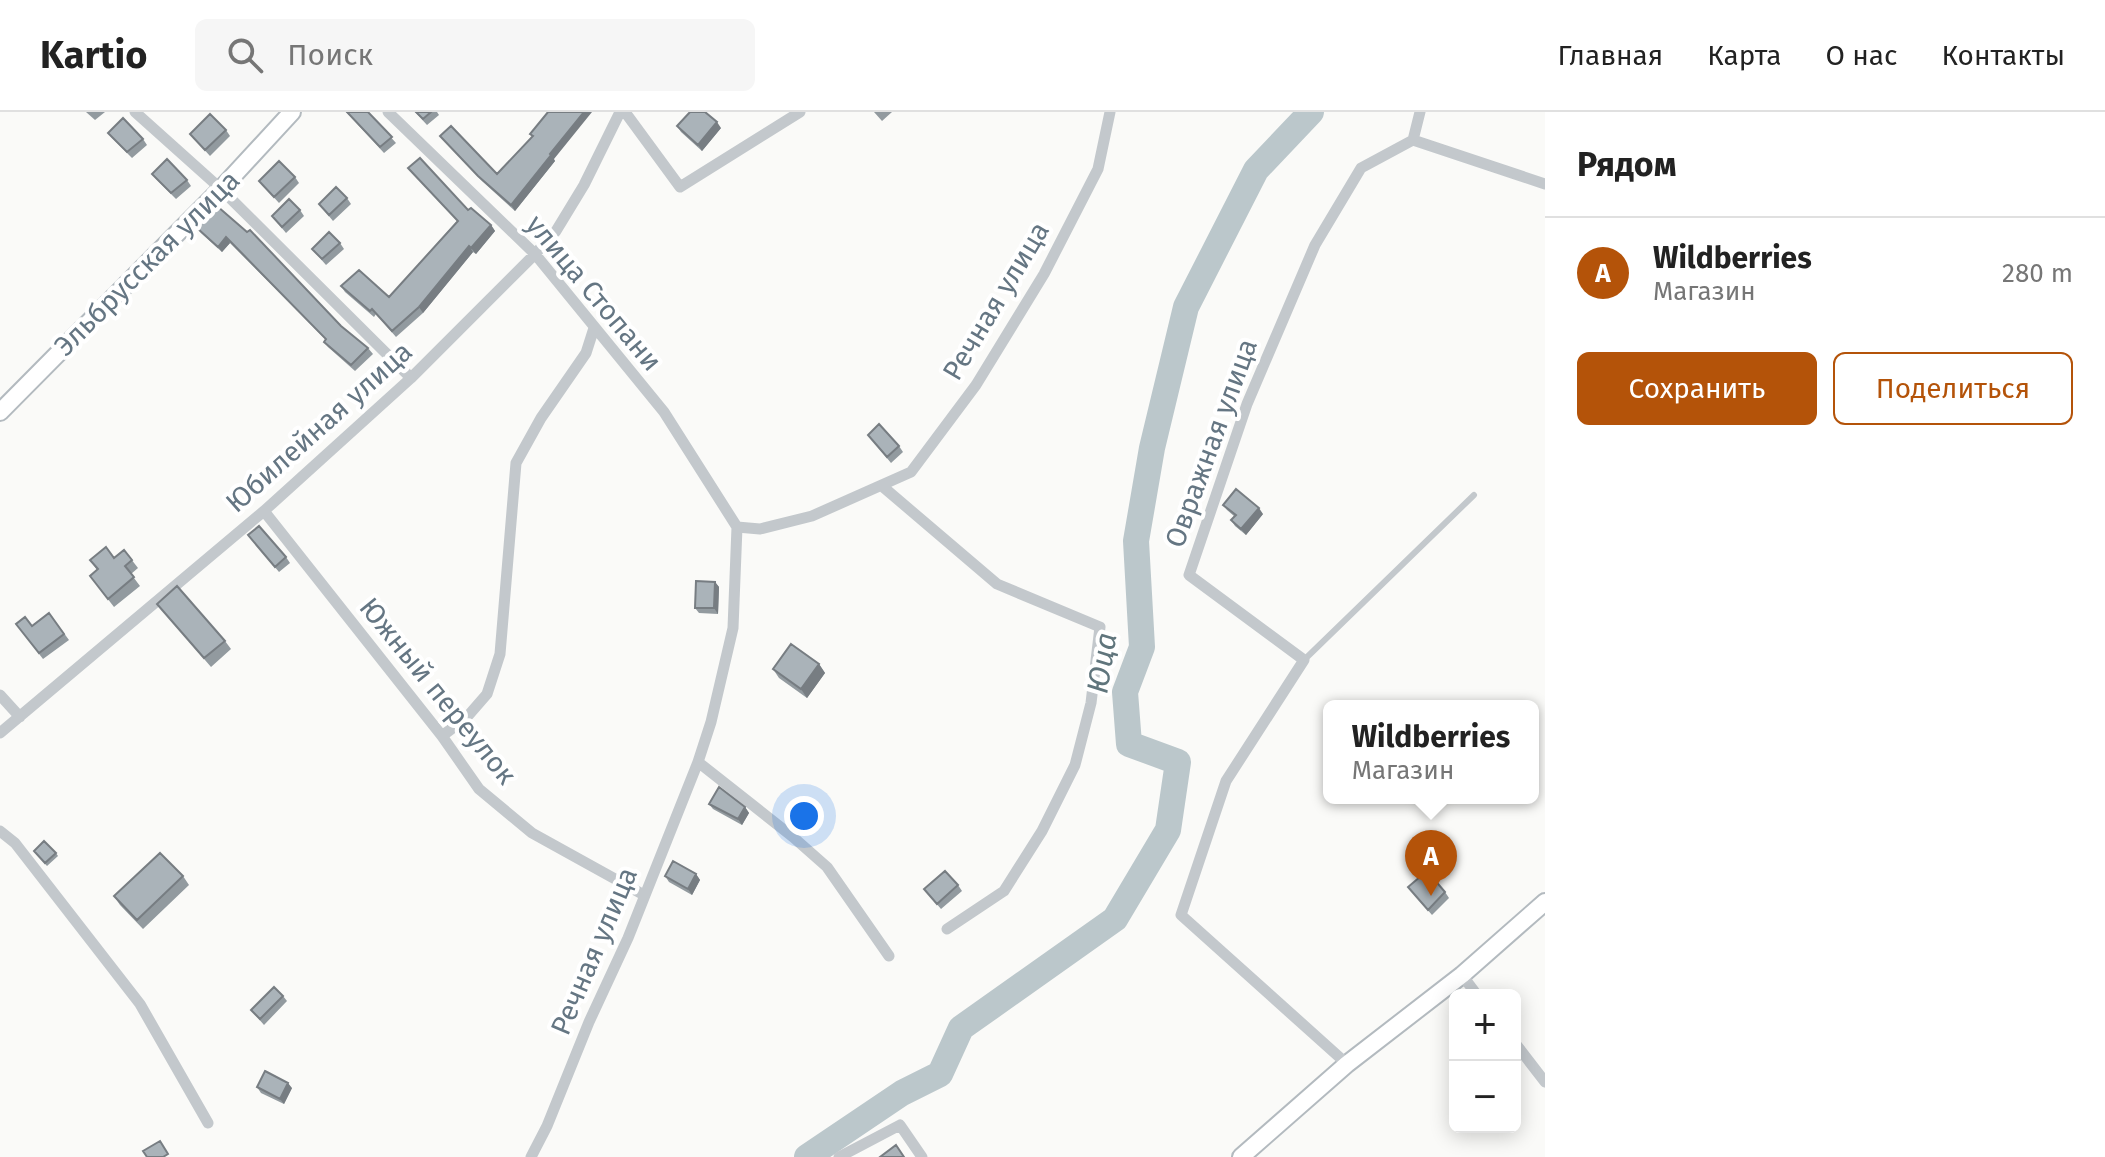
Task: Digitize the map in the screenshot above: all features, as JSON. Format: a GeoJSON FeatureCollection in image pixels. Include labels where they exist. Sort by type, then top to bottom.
{"type":"FeatureCollection","features":[{"type":"Feature","properties":{"kind":"street"},"geometry":{"type":"LineString","coordinates":[[135,112],[221,189],[411,378]]}},
{"type":"Feature","properties":{"kind":"street","name":"Эльбрусская улица"},"geometry":{"type":"LineString","coordinates":[[0,412],[221,189],[292,112]]}},
{"type":"Feature","properties":{"kind":"street","name":"улица Стопани"},"geometry":{"type":"LineString","coordinates":[[388,112],[535,254],[664,412],[737,527]]}},
{"type":"Feature","properties":{"kind":"street"},"geometry":{"type":"LineString","coordinates":[[623,112],[680,187],[800,112]]}},
{"type":"Feature","properties":{"kind":"street","name":"Юбилейная улица"},"geometry":{"type":"LineString","coordinates":[[0,733],[264,511],[411,378],[556,231],[623,112]]}},
{"type":"Feature","properties":{"kind":"street","name":"Речная улица"},"geometry":{"type":"LineString","coordinates":[[531,1157],[628,938],[698,762],[711,722],[733,628],[737,527],[760,529],[812,516],[911,472],[976,385],[1044,274],[1098,169],[1110,112]]}},
{"type":"Feature","properties":{"kind":"street"},"geometry":{"type":"LineString","coordinates":[[1420,112],[1413,140],[1545,184]]}},
{"type":"Feature","properties":{"kind":"street","name":"Овражная улица"},"geometry":{"type":"LineString","coordinates":[[1304,660],[1189,575],[1247,404],[1315,245],[1361,168],[1413,140]]}},
{"type":"Feature","properties":{"kind":"street"},"geometry":{"type":"LineString","coordinates":[[442,736],[467,717],[487,694],[500,654],[516,463],[541,418],[586,353],[594,328]]}},
{"type":"Feature","properties":{"kind":"street"},"geometry":{"type":"LineString","coordinates":[[882,486],[997,584],[1100,627],[1091,703],[1075,765],[1042,831],[1004,891],[947,929]]}},
{"type":"Feature","properties":{"kind":"street","name":"Южный переулок"},"geometry":{"type":"LineString","coordinates":[[264,511],[442,736],[479,789],[532,833],[644,895]]}},
{"type":"Feature","properties":{"kind":"street"},"geometry":{"type":"LineString","coordinates":[[1304,660],[1226,781],[1181,915],[1347,1064]]}},
{"type":"Feature","properties":{"kind":"street"},"geometry":{"type":"LineString","coordinates":[[0,695],[20,717]]}},
{"type":"Feature","properties":{"kind":"street"},"geometry":{"type":"LineString","coordinates":[[698,762],[827,867],[889,956]]}},
{"type":"Feature","properties":{"kind":"street"},"geometry":{"type":"LineString","coordinates":[[0,831],[15,843],[140,1004],[208,1123]]}},
{"type":"Feature","properties":{"kind":"street"},"geometry":{"type":"LineString","coordinates":[[1241,1157],[1347,1064],[1462,975],[1545,902]]}},
{"type":"Feature","properties":{"kind":"street"},"geometry":{"type":"LineString","coordinates":[[1462,975],[1472,989]]}},
{"type":"Feature","properties":{"kind":"street"},"geometry":{"type":"LineString","coordinates":[[1521,1051],[1545,1082]]}},
{"type":"Feature","properties":{"kind":"street"},"geometry":{"type":"LineString","coordinates":[[839,1157],[900,1125],[922,1157]]}},
{"type":"Feature","properties":{"kind":"lane"},"geometry":{"type":"LineString","coordinates":[[1304,660],[1474,495]]}},
{"type":"Feature","properties":{"kind":"building"},"geometry":{"type":"Polygon","coordinates":[[[347,112],[368,112],[392,137],[380,147],[347,112]]]}},
{"type":"Feature","properties":{"kind":"building"},"geometry":{"type":"Polygon","coordinates":[[[416,112],[431,112],[423,119],[416,112]]]}},
{"type":"Feature","properties":{"kind":"building"},"geometry":{"type":"Polygon","coordinates":[[[548,112],[584,112],[511,205],[440,136],[451,126],[497,174],[533,136],[530,134],[548,112]]]}},
{"type":"Feature","properties":{"kind":"building"},"geometry":{"type":"Polygon","coordinates":[[[690,112],[705,112],[717,122],[698,145],[677,126],[690,112]]]}},
{"type":"Feature","properties":{"kind":"building"},"geometry":{"type":"Polygon","coordinates":[[[210,114],[226,130],[205,150],[190,134],[210,114]]]}},
{"type":"Feature","properties":{"kind":"building"},"geometry":{"type":"Polygon","coordinates":[[[123,118],[143,139],[127,152],[108,133],[123,118]]]}},
{"type":"Feature","properties":{"kind":"building"},"geometry":{"type":"Polygon","coordinates":[[[420,158],[468,210],[471,208],[491,225],[471,248],[469,246],[419,307],[392,331],[372,309],[370,311],[341,286],[359,270],[389,297],[458,221],[408,168],[420,158]]]}},
{"type":"Feature","properties":{"kind":"building"},"geometry":{"type":"Polygon","coordinates":[[[167,159],[187,180],[171,193],[152,174],[167,159]]]}},
{"type":"Feature","properties":{"kind":"building"},"geometry":{"type":"Polygon","coordinates":[[[279,161],[295,177],[274,197],[259,181],[279,161]]]}},
{"type":"Feature","properties":{"kind":"building"},"geometry":{"type":"Polygon","coordinates":[[[336,187],[347,198],[329,215],[319,204],[336,187]]]}},
{"type":"Feature","properties":{"kind":"building"},"geometry":{"type":"Polygon","coordinates":[[[289,199],[300,210],[282,227],[272,216],[289,199]]]}},
{"type":"Feature","properties":{"kind":"building"},"geometry":{"type":"Polygon","coordinates":[[[217,206],[247,232],[250,230],[341,326],[368,348],[351,365],[324,342],[326,339],[226,237],[218,247],[197,228],[217,206]]]}},
{"type":"Feature","properties":{"kind":"building"},"geometry":{"type":"Polygon","coordinates":[[[329,232],[340,243],[322,259],[312,249],[329,232]]]}},
{"type":"Feature","properties":{"kind":"building"},"geometry":{"type":"Polygon","coordinates":[[[879,424],[899,446],[887,457],[868,435],[879,424]]]}},
{"type":"Feature","properties":{"kind":"building"},"geometry":{"type":"Polygon","coordinates":[[[1236,489],[1259,508],[1241,529],[1231,520],[1236,515],[1223,505],[1236,489]]]}},
{"type":"Feature","properties":{"kind":"building"},"geometry":{"type":"Polygon","coordinates":[[[259,526],[286,557],[275,567],[248,535],[259,526]]]}},
{"type":"Feature","properties":{"kind":"building"},"geometry":{"type":"Polygon","coordinates":[[[106,547],[114,558],[124,550],[132,560],[125,566],[134,577],[108,599],[90,576],[98,569],[90,560],[106,547]]]}},
{"type":"Feature","properties":{"kind":"building"},"geometry":{"type":"Polygon","coordinates":[[[696,581],[715,582],[714,608],[695,608],[696,581]]]}},
{"type":"Feature","properties":{"kind":"building"},"geometry":{"type":"Polygon","coordinates":[[[177,586],[225,641],[204,658],[157,604],[177,586]]]}},
{"type":"Feature","properties":{"kind":"building"},"geometry":{"type":"Polygon","coordinates":[[[49,613],[64,634],[39,653],[16,624],[25,617],[32,626],[49,613]]]}},
{"type":"Feature","properties":{"kind":"building"},"geometry":{"type":"Polygon","coordinates":[[[791,644],[819,664],[801,689],[773,669],[791,644]]]}},
{"type":"Feature","properties":{"kind":"building"},"geometry":{"type":"Polygon","coordinates":[[[719,787],[745,807],[738,819],[709,804],[719,787]]]}},
{"type":"Feature","properties":{"kind":"building"},"geometry":{"type":"Polygon","coordinates":[[[44,841],[56,853],[45,863],[34,851],[44,841]]]}},
{"type":"Feature","properties":{"kind":"building"},"geometry":{"type":"Polygon","coordinates":[[[160,853],[183,876],[137,920],[114,896],[160,853]]]}},
{"type":"Feature","properties":{"kind":"building"},"geometry":{"type":"Polygon","coordinates":[[[673,861],[696,874],[688,889],[665,876],[673,861]]]}},
{"type":"Feature","properties":{"kind":"building"},"geometry":{"type":"Polygon","coordinates":[[[945,871],[958,885],[937,904],[924,889],[945,871]]]}},
{"type":"Feature","properties":{"kind":"building"},"geometry":{"type":"Polygon","coordinates":[[[1427,871],[1445,892],[1428,910],[1408,887],[1427,871]]]}},
{"type":"Feature","properties":{"kind":"building"},"geometry":{"type":"Polygon","coordinates":[[[274,987],[283,996],[260,1019],[251,1010],[274,987]]]}},
{"type":"Feature","properties":{"kind":"building"},"geometry":{"type":"Polygon","coordinates":[[[265,1071],[288,1083],[280,1099],[257,1087],[265,1071]]]}},
{"type":"Feature","properties":{"kind":"building"},"geometry":{"type":"Polygon","coordinates":[[[160,1141],[168,1154],[147,1157],[143,1151],[160,1141]]]}},
{"type":"Feature","properties":{"kind":"building"},"geometry":{"type":"Polygon","coordinates":[[[896,1145],[904,1157],[880,1157],[896,1145]]]}},
{"type":"Feature","properties":{"kind":"waterway","name":"Юца"},"geometry":{"type":"LineString","coordinates":[[807,1157],[902,1093],[940,1074],[961,1028],[1115,919],[1168,830],[1178,762],[1129,744],[1125,692],[1142,647],[1136,541],[1152,448],[1186,307],[1256,170],[1311,112]]}},
{"type":"Feature","properties":{"kind":"place","name":"Wildberries"},"geometry":{"type":"Point","coordinates":[1431,896]}}]}
